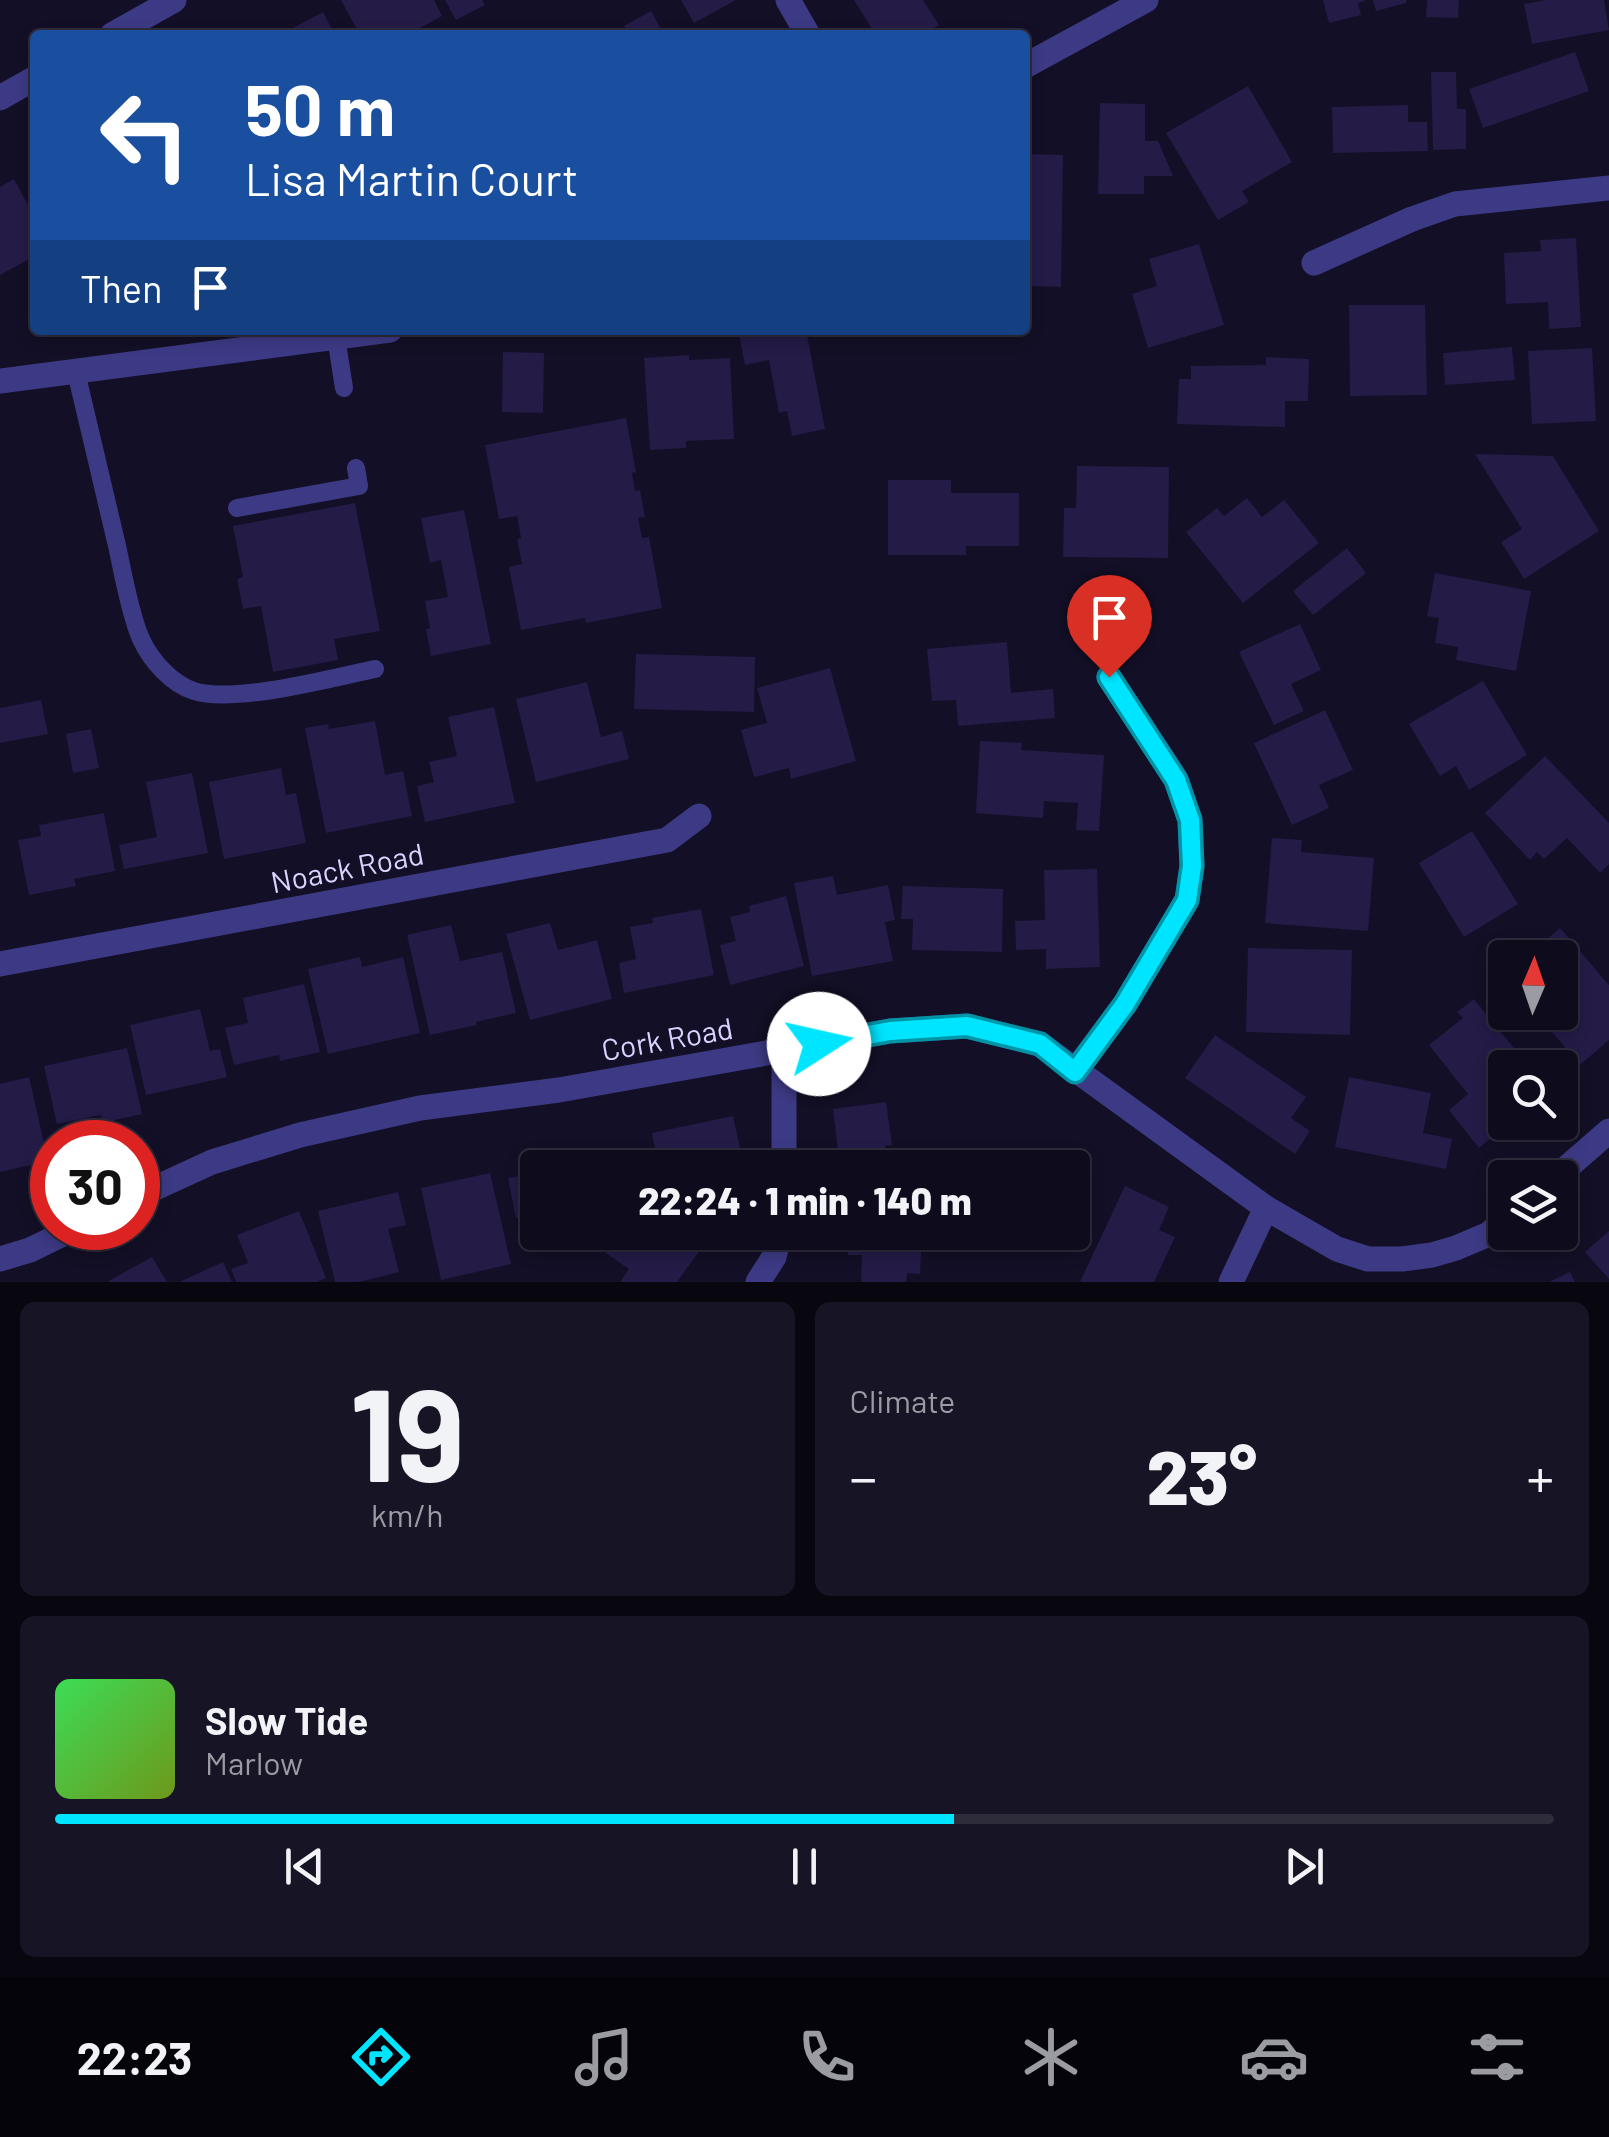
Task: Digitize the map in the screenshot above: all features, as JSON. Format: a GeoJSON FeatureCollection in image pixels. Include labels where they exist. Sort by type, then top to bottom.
{"type":"FeatureCollection","features":[{"type":"Feature","properties":{"kind":"street"},"geometry":{"type":"LineString","coordinates":[[121,30],[172,0]]}},
{"type":"Feature","properties":{"kind":"street"},"geometry":{"type":"LineString","coordinates":[[788,0],[805,30]]}},
{"type":"Feature","properties":{"kind":"street"},"geometry":{"type":"LineString","coordinates":[[1030,63],[1146,0]]}},
{"type":"Feature","properties":{"kind":"street"},"geometry":{"type":"LineString","coordinates":[[0,98],[30,81]]}},
{"type":"Feature","properties":{"kind":"street"},"geometry":{"type":"LineString","coordinates":[[1314,263],[1412,219],[1456,204],[1609,188]]}},
{"type":"Feature","properties":{"kind":"street"},"geometry":{"type":"LineString","coordinates":[[0,381],[351,335]]}},
{"type":"Feature","properties":{"kind":"street"},"geometry":{"type":"LineString","coordinates":[[1075,1072],[1125,1004],[1187,900],[1192,866],[1190,820],[1176,780],[1109,677]]}},
{"type":"Feature","properties":{"kind":"street","name":"Noack Road"},"geometry":{"type":"LineString","coordinates":[[0,964],[667,840],[699,816]]}},
{"type":"Feature","properties":{"kind":"street","name":"Cork Road"},"geometry":{"type":"LineString","coordinates":[[160,1186],[212,1162],[300,1134],[420,1108],[559,1090],[890,1031],[967,1026],[1040,1044],[1266,1208],[1337,1249],[1368,1259],[1402,1260],[1444,1252],[1488,1234]]}},
{"type":"Feature","properties":{"kind":"street"},"geometry":{"type":"LineString","coordinates":[[784,1050],[784,1150]]}},
{"type":"Feature","properties":{"kind":"street"},"geometry":{"type":"LineString","coordinates":[[1576,1160],[1609,1131]]}},
{"type":"Feature","properties":{"kind":"street"},"geometry":{"type":"LineString","coordinates":[[1232,1282],[1266,1208]]}},
{"type":"Feature","properties":{"kind":"street"},"geometry":{"type":"LineString","coordinates":[[0,1259],[30,1250]]}},
{"type":"Feature","properties":{"kind":"street"},"geometry":{"type":"LineString","coordinates":[[758,1282],[776,1250]]}},
{"type":"Feature","properties":{"kind":"lane"},"geometry":{"type":"LineString","coordinates":[[336,337],[344,388]]}},
{"type":"Feature","properties":{"kind":"lane"},"geometry":{"type":"LineString","coordinates":[[76,372],[141,639],[176,684],[198,693],[222,695],[286,688],[375,670]]}},
{"type":"Feature","properties":{"kind":"lane"},"geometry":{"type":"LineString","coordinates":[[236,508],[359,486],[356,468]]}},
{"type":"Feature","properties":{"kind":"building"},"geometry":{"type":"Polygon","coordinates":[[[341,0],[434,0],[442,16],[416,30],[357,30],[341,0]]]}},
{"type":"Feature","properties":{"kind":"building"},"geometry":{"type":"Polygon","coordinates":[[[445,0],[482,0],[485,5],[456,20],[445,0]]]}},
{"type":"Feature","properties":{"kind":"building"},"geometry":{"type":"Polygon","coordinates":[[[681,0],[736,0],[694,23],[681,0]]]}},
{"type":"Feature","properties":{"kind":"building"},"geometry":{"type":"Polygon","coordinates":[[[854,0],[923,0],[939,25],[931,30],[873,30],[854,0]]]}},
{"type":"Feature","properties":{"kind":"building"},"geometry":{"type":"Polygon","coordinates":[[[1323,0],[1365,1],[1358,3],[1361,15],[1329,23],[1323,0]]]}},
{"type":"Feature","properties":{"kind":"building"},"geometry":{"type":"Polygon","coordinates":[[[1373,0],[1406,0],[1406,3],[1376,11],[1373,0]]]}},
{"type":"Feature","properties":{"kind":"building"},"geometry":{"type":"Polygon","coordinates":[[[1427,0],[1459,0],[1458,18],[1426,17],[1427,0]]]}},
{"type":"Feature","properties":{"kind":"building"},"geometry":{"type":"Polygon","coordinates":[[[1604,0],[1609,30],[1532,44],[1524,4],[1604,0]]]}},
{"type":"Feature","properties":{"kind":"building"},"geometry":{"type":"Polygon","coordinates":[[[651,11],[661,30],[626,30],[624,26],[651,11]]]}},
{"type":"Feature","properties":{"kind":"building"},"geometry":{"type":"Polygon","coordinates":[[[323,12],[332,30],[289,30],[323,12]]]}},
{"type":"Feature","properties":{"kind":"building"},"geometry":{"type":"Polygon","coordinates":[[[1575,52],[1589,91],[1483,128],[1469,89],[1575,52]]]}},
{"type":"Feature","properties":{"kind":"building"},"geometry":{"type":"Polygon","coordinates":[[[1431,72],[1456,72],[1457,109],[1466,109],[1466,149],[1433,150],[1431,72]]]}},
{"type":"Feature","properties":{"kind":"building"},"geometry":{"type":"Polygon","coordinates":[[[1248,86],[1292,162],[1242,191],[1249,202],[1218,220],[1166,133],[1248,86]]]}},
{"type":"Feature","properties":{"kind":"building"},"geometry":{"type":"Polygon","coordinates":[[[1100,103],[1145,104],[1145,141],[1158,141],[1173,176],[1144,176],[1144,194],[1098,194],[1100,103]]]}},
{"type":"Feature","properties":{"kind":"building"},"geometry":{"type":"Polygon","coordinates":[[[1408,105],[1408,122],[1427,122],[1428,151],[1333,153],[1332,107],[1408,105]]]}},
{"type":"Feature","properties":{"kind":"building"},"geometry":{"type":"Polygon","coordinates":[[[1030,154],[1063,155],[1061,287],[1030,286],[1030,154]]]}},
{"type":"Feature","properties":{"kind":"building"},"geometry":{"type":"Polygon","coordinates":[[[14,179],[30,209],[30,259],[0,275],[0,187],[14,179]]]}},
{"type":"Feature","properties":{"kind":"building"},"geometry":{"type":"Polygon","coordinates":[[[1576,238],[1581,327],[1549,329],[1548,302],[1506,304],[1504,253],[1541,251],[1540,240],[1576,238]]]}},
{"type":"Feature","properties":{"kind":"building"},"geometry":{"type":"Polygon","coordinates":[[[1199,244],[1224,325],[1148,348],[1132,294],[1157,286],[1149,259],[1199,244]]]}},
{"type":"Feature","properties":{"kind":"building"},"geometry":{"type":"Polygon","coordinates":[[[1349,305],[1425,305],[1427,395],[1350,396],[1349,305]]]}},
{"type":"Feature","properties":{"kind":"building"},"geometry":{"type":"Polygon","coordinates":[[[739,335],[807,335],[825,429],[792,436],[787,411],[779,413],[769,360],[745,365],[739,335]]]}},
{"type":"Feature","properties":{"kind":"building"},"geometry":{"type":"Polygon","coordinates":[[[1512,347],[1515,380],[1445,385],[1443,353],[1512,347]]]}},
{"type":"Feature","properties":{"kind":"building"},"geometry":{"type":"Polygon","coordinates":[[[1592,348],[1596,421],[1532,424],[1528,351],[1592,348]]]}},
{"type":"Feature","properties":{"kind":"building"},"geometry":{"type":"Polygon","coordinates":[[[503,352],[544,353],[543,413],[502,412],[503,352]]]}},
{"type":"Feature","properties":{"kind":"building"},"geometry":{"type":"Polygon","coordinates":[[[689,355],[689,360],[730,358],[734,439],[686,441],[686,448],[650,450],[644,358],[689,355]]]}},
{"type":"Feature","properties":{"kind":"building"},"geometry":{"type":"Polygon","coordinates":[[[1266,357],[1309,359],[1308,401],[1285,401],[1285,427],[1177,424],[1179,379],[1191,379],[1191,366],[1266,365],[1266,357]]]}},
{"type":"Feature","properties":{"kind":"building"},"geometry":{"type":"Polygon","coordinates":[[[626,418],[636,472],[632,473],[635,491],[640,490],[645,517],[638,518],[642,538],[649,537],[662,608],[586,623],[585,618],[521,630],[509,567],[522,564],[517,516],[499,519],[485,445],[626,418]]]}},
{"type":"Feature","properties":{"kind":"building"},"geometry":{"type":"Polygon","coordinates":[[[1475,454],[1553,456],[1599,531],[1524,579],[1501,542],[1522,529],[1475,454]]]}},
{"type":"Feature","properties":{"kind":"building"},"geometry":{"type":"Polygon","coordinates":[[[1077,466],[1169,467],[1168,558],[1063,557],[1064,508],[1076,508],[1077,466]]]}},
{"type":"Feature","properties":{"kind":"building"},"geometry":{"type":"Polygon","coordinates":[[[888,480],[951,480],[951,493],[1019,493],[1019,546],[966,546],[966,555],[888,555],[888,480]]]}},
{"type":"Feature","properties":{"kind":"building"},"geometry":{"type":"Polygon","coordinates":[[[1247,498],[1262,517],[1284,500],[1319,543],[1243,603],[1186,532],[1217,508],[1224,516],[1247,498]]]}},
{"type":"Feature","properties":{"kind":"building"},"geometry":{"type":"Polygon","coordinates":[[[355,503],[380,631],[334,639],[338,660],[273,672],[261,606],[243,609],[237,579],[243,577],[233,526],[355,503]]]}},
{"type":"Feature","properties":{"kind":"building"},"geometry":{"type":"Polygon","coordinates":[[[464,510],[491,644],[431,656],[425,601],[448,597],[441,560],[430,563],[421,518],[464,510]]]}},
{"type":"Feature","properties":{"kind":"building"},"geometry":{"type":"Polygon","coordinates":[[[1347,548],[1366,573],[1313,615],[1293,591],[1347,548]]]}},
{"type":"Feature","properties":{"kind":"building"},"geometry":{"type":"Polygon","coordinates":[[[1435,573],[1531,591],[1516,671],[1456,660],[1458,647],[1435,643],[1439,618],[1427,616],[1435,573]]]}},
{"type":"Feature","properties":{"kind":"building"},"geometry":{"type":"Polygon","coordinates":[[[1300,624],[1321,670],[1291,684],[1304,711],[1274,725],[1239,652],[1300,624]]]}},
{"type":"Feature","properties":{"kind":"building"},"geometry":{"type":"Polygon","coordinates":[[[1007,642],[1011,693],[1053,689],[1055,718],[958,726],[956,700],[932,701],[927,649],[1007,642]]]}},
{"type":"Feature","properties":{"kind":"building"},"geometry":{"type":"Polygon","coordinates":[[[636,654],[755,657],[754,712],[634,709],[636,654]]]}},
{"type":"Feature","properties":{"kind":"building"},"geometry":{"type":"Polygon","coordinates":[[[830,668],[856,761],[791,779],[789,768],[754,777],[741,730],[767,723],[757,688],[830,668]]]}},
{"type":"Feature","properties":{"kind":"building"},"geometry":{"type":"Polygon","coordinates":[[[1483,681],[1527,755],[1469,790],[1456,766],[1440,776],[1409,724],[1483,681]]]}},
{"type":"Feature","properties":{"kind":"building"},"geometry":{"type":"Polygon","coordinates":[[[587,682],[601,737],[622,731],[629,759],[536,782],[516,699],[587,682]]]}},
{"type":"Feature","properties":{"kind":"building"},"geometry":{"type":"Polygon","coordinates":[[[41,700],[48,734],[0,743],[0,708],[41,700]]]}},
{"type":"Feature","properties":{"kind":"building"},"geometry":{"type":"Polygon","coordinates":[[[494,707],[515,803],[425,822],[417,786],[434,782],[429,762],[457,756],[448,717],[494,707]]]}},
{"type":"Feature","properties":{"kind":"building"},"geometry":{"type":"Polygon","coordinates":[[[1325,710],[1353,770],[1319,785],[1329,808],[1292,825],[1254,743],[1325,710]]]}},
{"type":"Feature","properties":{"kind":"building"},"geometry":{"type":"Polygon","coordinates":[[[375,721],[385,775],[403,771],[412,816],[326,833],[305,728],[328,724],[329,729],[375,721]]]}},
{"type":"Feature","properties":{"kind":"building"},"geometry":{"type":"Polygon","coordinates":[[[91,729],[99,768],[73,773],[66,734],[91,729]]]}},
{"type":"Feature","properties":{"kind":"building"},"geometry":{"type":"Polygon","coordinates":[[[980,741],[1022,743],[1021,750],[1104,755],[1099,831],[1076,830],[1078,803],[1044,801],[1043,818],[976,813],[980,741]]]}},
{"type":"Feature","properties":{"kind":"building"},"geometry":{"type":"Polygon","coordinates":[[[1545,756],[1609,823],[1609,864],[1600,873],[1567,838],[1544,859],[1537,852],[1530,860],[1485,813],[1545,756]]]}},
{"type":"Feature","properties":{"kind":"building"},"geometry":{"type":"Polygon","coordinates":[[[281,768],[286,795],[296,793],[306,843],[224,859],[209,782],[281,768]]]}},
{"type":"Feature","properties":{"kind":"building"},"geometry":{"type":"Polygon","coordinates":[[[192,773],[208,853],[124,869],[119,845],[157,837],[146,782],[192,773]]]}},
{"type":"Feature","properties":{"kind":"building"},"geometry":{"type":"Polygon","coordinates":[[[104,813],[115,871],[74,879],[76,886],[29,895],[18,840],[41,836],[39,825],[104,813]]]}},
{"type":"Feature","properties":{"kind":"building"},"geometry":{"type":"Polygon","coordinates":[[[1472,831],[1518,904],[1464,937],[1419,863],[1472,831]]]}},
{"type":"Feature","properties":{"kind":"building"},"geometry":{"type":"Polygon","coordinates":[[[1272,838],[1302,840],[1301,852],[1374,858],[1368,931],[1265,923],[1272,838]]]}},
{"type":"Feature","properties":{"kind":"building"},"geometry":{"type":"Polygon","coordinates":[[[1097,869],[1100,967],[1046,969],[1046,949],[1016,950],[1015,921],[1045,920],[1044,870],[1097,869]]]}},
{"type":"Feature","properties":{"kind":"building"},"geometry":{"type":"Polygon","coordinates":[[[833,876],[837,895],[888,885],[895,920],[885,922],[893,961],[812,976],[794,883],[833,876]]]}},
{"type":"Feature","properties":{"kind":"building"},"geometry":{"type":"Polygon","coordinates":[[[903,886],[1003,889],[1002,952],[912,950],[913,919],[901,919],[903,886]]]}},
{"type":"Feature","properties":{"kind":"building"},"geometry":{"type":"Polygon","coordinates":[[[786,896],[804,966],[730,985],[720,945],[736,941],[730,917],[750,912],[749,906],[786,896]]]}},
{"type":"Feature","properties":{"kind":"building"},"geometry":{"type":"Polygon","coordinates":[[[701,909],[714,975],[624,993],[619,963],[636,959],[630,927],[653,923],[652,918],[701,909]]]}},
{"type":"Feature","properties":{"kind":"building"},"geometry":{"type":"Polygon","coordinates":[[[550,923],[558,950],[597,940],[612,999],[530,1020],[506,934],[550,923]]]}},
{"type":"Feature","properties":{"kind":"building"},"geometry":{"type":"Polygon","coordinates":[[[451,925],[460,961],[502,952],[516,1013],[430,1035],[407,935],[451,925]]]}},
{"type":"Feature","properties":{"kind":"building"},"geometry":{"type":"Polygon","coordinates":[[[1560,928],[1570,940],[1546,940],[1560,928]]]}},
{"type":"Feature","properties":{"kind":"building"},"geometry":{"type":"Polygon","coordinates":[[[1248,948],[1352,950],[1350,1035],[1246,1032],[1248,948]]]}},
{"type":"Feature","properties":{"kind":"building"},"geometry":{"type":"Polygon","coordinates":[[[1578,949],[1609,985],[1609,1040],[1580,1065],[1578,1050],[1567,1050],[1550,1030],[1578,1030],[1578,949]]]}},
{"type":"Feature","properties":{"kind":"building"},"geometry":{"type":"Polygon","coordinates":[[[360,957],[362,967],[403,957],[420,1033],[328,1054],[308,969],[360,957]]]}},
{"type":"Feature","properties":{"kind":"building"},"geometry":{"type":"Polygon","coordinates":[[[304,984],[320,1052],[280,1061],[279,1055],[234,1065],[225,1028],[248,1023],[243,998],[304,984]]]}},
{"type":"Feature","properties":{"kind":"building"},"geometry":{"type":"Polygon","coordinates":[[[1474,999],[1488,1016],[1488,1030],[1499,1030],[1515,1050],[1488,1050],[1489,1140],[1479,1148],[1449,1110],[1468,1094],[1429,1045],[1463,1018],[1457,1012],[1474,999]]]}},
{"type":"Feature","properties":{"kind":"building"},"geometry":{"type":"Polygon","coordinates":[[[200,1009],[210,1051],[220,1049],[227,1077],[146,1095],[130,1025],[200,1009]]]}},
{"type":"Feature","properties":{"kind":"building"},"geometry":{"type":"Polygon","coordinates":[[[1215,1035],[1306,1097],[1291,1118],[1310,1131],[1295,1154],[1185,1078],[1215,1035]]]}},
{"type":"Feature","properties":{"kind":"building"},"geometry":{"type":"Polygon","coordinates":[[[127,1048],[142,1114],[115,1120],[102,1120],[101,1115],[56,1120],[44,1066],[127,1048]]]}},
{"type":"Feature","properties":{"kind":"building"},"geometry":{"type":"Polygon","coordinates":[[[29,1077],[39,1120],[30,1120],[30,1165],[0,1172],[0,1084],[29,1077]]]}},
{"type":"Feature","properties":{"kind":"building"},"geometry":{"type":"Polygon","coordinates":[[[1349,1077],[1431,1093],[1423,1133],[1452,1139],[1446,1169],[1335,1147],[1349,1077]]]}},
{"type":"Feature","properties":{"kind":"building"},"geometry":{"type":"Polygon","coordinates":[[[886,1102],[892,1145],[885,1146],[886,1150],[838,1150],[833,1109],[886,1102]]]}},
{"type":"Feature","properties":{"kind":"building"},"geometry":{"type":"Polygon","coordinates":[[[733,1116],[740,1150],[655,1150],[652,1133],[733,1116]]]}},
{"type":"Feature","properties":{"kind":"building"},"geometry":{"type":"Polygon","coordinates":[[[490,1173],[511,1264],[441,1280],[421,1188],[490,1173]]]}},
{"type":"Feature","properties":{"kind":"building"},"geometry":{"type":"Polygon","coordinates":[[[520,1176],[520,1217],[516,1218],[508,1178],[520,1176]]]}},
{"type":"Feature","properties":{"kind":"building"},"geometry":{"type":"Polygon","coordinates":[[[1125,1186],[1169,1207],[1159,1230],[1175,1237],[1154,1282],[1080,1282],[1125,1186]]]}},
{"type":"Feature","properties":{"kind":"building"},"geometry":{"type":"Polygon","coordinates":[[[398,1192],[406,1225],[388,1229],[399,1272],[359,1282],[335,1282],[318,1211],[398,1192]]]}},
{"type":"Feature","properties":{"kind":"building"},"geometry":{"type":"Polygon","coordinates":[[[299,1211],[326,1278],[317,1282],[236,1282],[231,1269],[248,1263],[237,1235],[299,1211]]]}},
{"type":"Feature","properties":{"kind":"building"},"geometry":{"type":"Polygon","coordinates":[[[1609,1231],[1609,1279],[1585,1252],[1609,1231]]]}},
{"type":"Feature","properties":{"kind":"building"},"geometry":{"type":"Polygon","coordinates":[[[602,1250],[700,1250],[677,1282],[620,1282],[629,1269],[602,1250]]]}},
{"type":"Feature","properties":{"kind":"building"},"geometry":{"type":"Polygon","coordinates":[[[848,1250],[921,1250],[920,1274],[907,1273],[906,1282],[861,1282],[862,1255],[848,1255],[848,1250]]]}},
{"type":"Feature","properties":{"kind":"building"},"geometry":{"type":"Polygon","coordinates":[[[152,1257],[167,1282],[107,1282],[152,1257]]]}},
{"type":"Feature","properties":{"kind":"building"},"geometry":{"type":"Polygon","coordinates":[[[223,1262],[232,1282],[179,1282],[223,1262]]]}},
{"type":"Feature","properties":{"kind":"building"},"geometry":{"type":"Polygon","coordinates":[[[1570,1272],[1575,1282],[1549,1282],[1570,1272]]]}},
{"type":"Feature","properties":{"kind":"route"},"geometry":{"type":"LineString","coordinates":[[819,1044],[890,1031],[967,1026],[1040,1044],[1075,1072],[1125,1004],[1187,900],[1192,866],[1190,820],[1176,780],[1109,677]]}}]}
